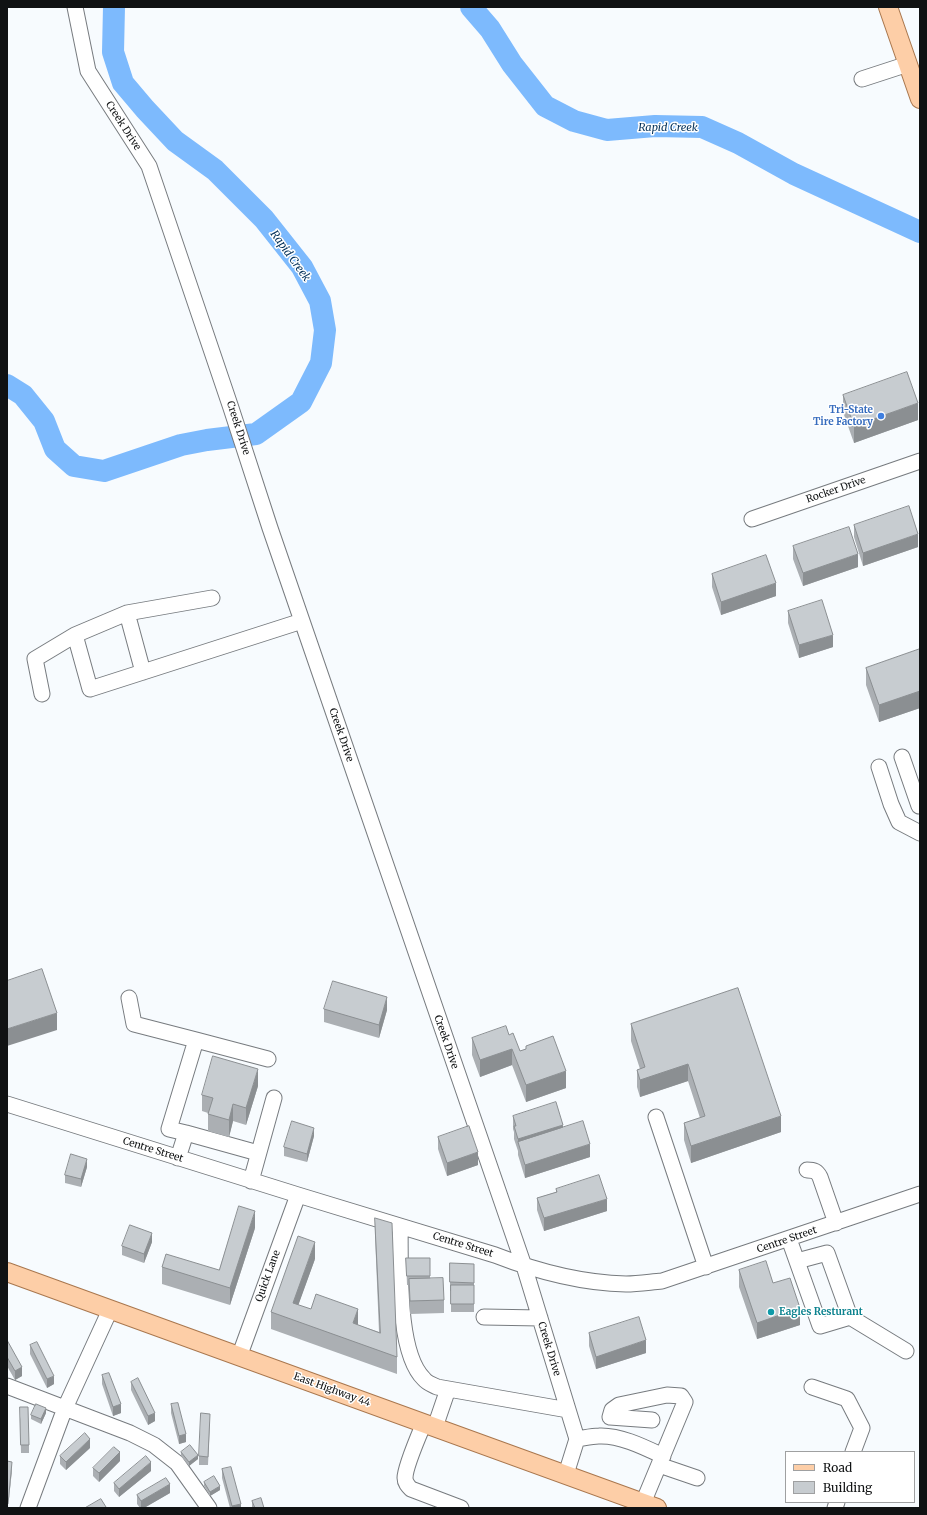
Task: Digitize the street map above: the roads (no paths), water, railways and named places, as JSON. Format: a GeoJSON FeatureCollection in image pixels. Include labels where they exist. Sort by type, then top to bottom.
{"type":"FeatureCollection","features":[{"type":"Feature","properties":{"kind":"main road"},"geometry":{"type":"LineString","coordinates":[[888,7],[920,99]]}},
{"type":"Feature","properties":{"kind":"main road","name":"East Highway 44"},"geometry":{"type":"LineString","coordinates":[[7,1272],[652,1506]]}},
{"type":"Feature","properties":{"kind":"street","name":"Creek Drive"},"geometry":{"type":"LineString","coordinates":[[75,7],[88,71],[149,166],[302,621],[524,1266],[577,1439]]}},
{"type":"Feature","properties":{"kind":"street"},"geometry":{"type":"LineString","coordinates":[[862,80],[908,64]]}},
{"type":"Feature","properties":{"kind":"street","name":"Rocker Drive"},"geometry":{"type":"LineString","coordinates":[[752,519],[920,461]]}},
{"type":"Feature","properties":{"kind":"street"},"geometry":{"type":"LineString","coordinates":[[42,694],[35,659],[75,635],[127,613],[212,598]]}},
{"type":"Feature","properties":{"kind":"street"},"geometry":{"type":"LineString","coordinates":[[127,613],[143,672]]}},
{"type":"Feature","properties":{"kind":"street"},"geometry":{"type":"LineString","coordinates":[[75,635],[90,689],[302,621]]}},
{"type":"Feature","properties":{"kind":"street"},"geometry":{"type":"LineString","coordinates":[[896,816],[919,806],[902,757]]}},
{"type":"Feature","properties":{"kind":"street"},"geometry":{"type":"LineString","coordinates":[[879,768],[891,804],[899,822],[920,833]]}},
{"type":"Feature","properties":{"kind":"street"},"geometry":{"type":"LineString","coordinates":[[129,998],[134,1024],[268,1059]]}},
{"type":"Feature","properties":{"kind":"street"},"geometry":{"type":"LineString","coordinates":[[196,1040],[169,1129],[258,1153]]}},
{"type":"Feature","properties":{"kind":"street"},"geometry":{"type":"LineString","coordinates":[[250,1181],[274,1098]]}},
{"type":"Feature","properties":{"kind":"street","name":"Centre Street"},"geometry":{"type":"LineString","coordinates":[[7,1104],[250,1181],[495,1255],[524,1266],[596,1282],[628,1284],[662,1281],[920,1194]]}},
{"type":"Feature","properties":{"kind":"street"},"geometry":{"type":"LineString","coordinates":[[656,1117],[706,1267]]}},
{"type":"Feature","properties":{"kind":"street"},"geometry":{"type":"LineString","coordinates":[[178,1158],[186,1133]]}},
{"type":"Feature","properties":{"kind":"street"},"geometry":{"type":"LineString","coordinates":[[807,1170],[817,1172],[820,1177],[836,1223]]}},
{"type":"Feature","properties":{"kind":"street","name":"Quick Lane"},"geometry":{"type":"LineString","coordinates":[[239,1357],[298,1195]]}},
{"type":"Feature","properties":{"kind":"street"},"geometry":{"type":"LineString","coordinates":[[400,1226],[402,1322],[409,1352],[418,1373],[425,1380],[437,1387],[568,1410]]}},
{"type":"Feature","properties":{"kind":"street"},"geometry":{"type":"LineString","coordinates":[[789,1239],[820,1326],[850,1317]]}},
{"type":"Feature","properties":{"kind":"street"},"geometry":{"type":"LineString","coordinates":[[797,1261],[826,1253],[850,1317],[906,1351]]}},
{"type":"Feature","properties":{"kind":"street"},"geometry":{"type":"LineString","coordinates":[[28,1508],[65,1408],[110,1310]]}},
{"type":"Feature","properties":{"kind":"street"},"geometry":{"type":"LineString","coordinates":[[484,1317],[540,1318]]}},
{"type":"Feature","properties":{"kind":"street"},"geometry":{"type":"LineString","coordinates":[[7,1386],[130,1433],[154,1445],[177,1463],[209,1508]]}},
{"type":"Feature","properties":{"kind":"street"},"geometry":{"type":"LineString","coordinates":[[812,1387],[847,1399],[862,1428],[854,1451]]}},
{"type":"Feature","properties":{"kind":"street"},"geometry":{"type":"LineString","coordinates":[[448,1389],[407,1470],[405,1478],[406,1485],[411,1489],[461,1508]]}},
{"type":"Feature","properties":{"kind":"street"},"geometry":{"type":"LineString","coordinates":[[652,1420],[610,1417],[612,1410],[619,1405],[667,1395],[681,1396],[685,1402],[661,1460],[652,1506]]}},
{"type":"Feature","properties":{"kind":"street"},"geometry":{"type":"LineString","coordinates":[[566,1474],[577,1439],[600,1436],[620,1439],[649,1449],[661,1460],[697,1478]]}},
{"type":"Feature","properties":{"kind":"waterway","name":"Rapid Creek"},"geometry":{"type":"LineString","coordinates":[[7,385],[23,395],[44,421],[55,449],[74,466],[104,471],[181,445],[256,434],[301,402],[321,363],[325,330],[320,301],[302,267],[264,219],[215,170],[175,141],[123,83],[113,52],[114,7]]}},
{"type":"Feature","properties":{"kind":"waterway","name":"Rapid Creek"},"geometry":{"type":"LineString","coordinates":[[471,7],[490,29],[512,64],[545,106],[574,121],[607,130],[655,126],[702,127],[738,143],[794,174],[920,232]]}},
{"type":"Feature","properties":{"kind":"place","name":"Tri-State Tire Factory"},"geometry":{"type":"Point","coordinates":[881,416]}},
{"type":"Feature","properties":{"kind":"place","name":"Eagles Resturant"},"geometry":{"type":"Point","coordinates":[771,1312]}}]}
